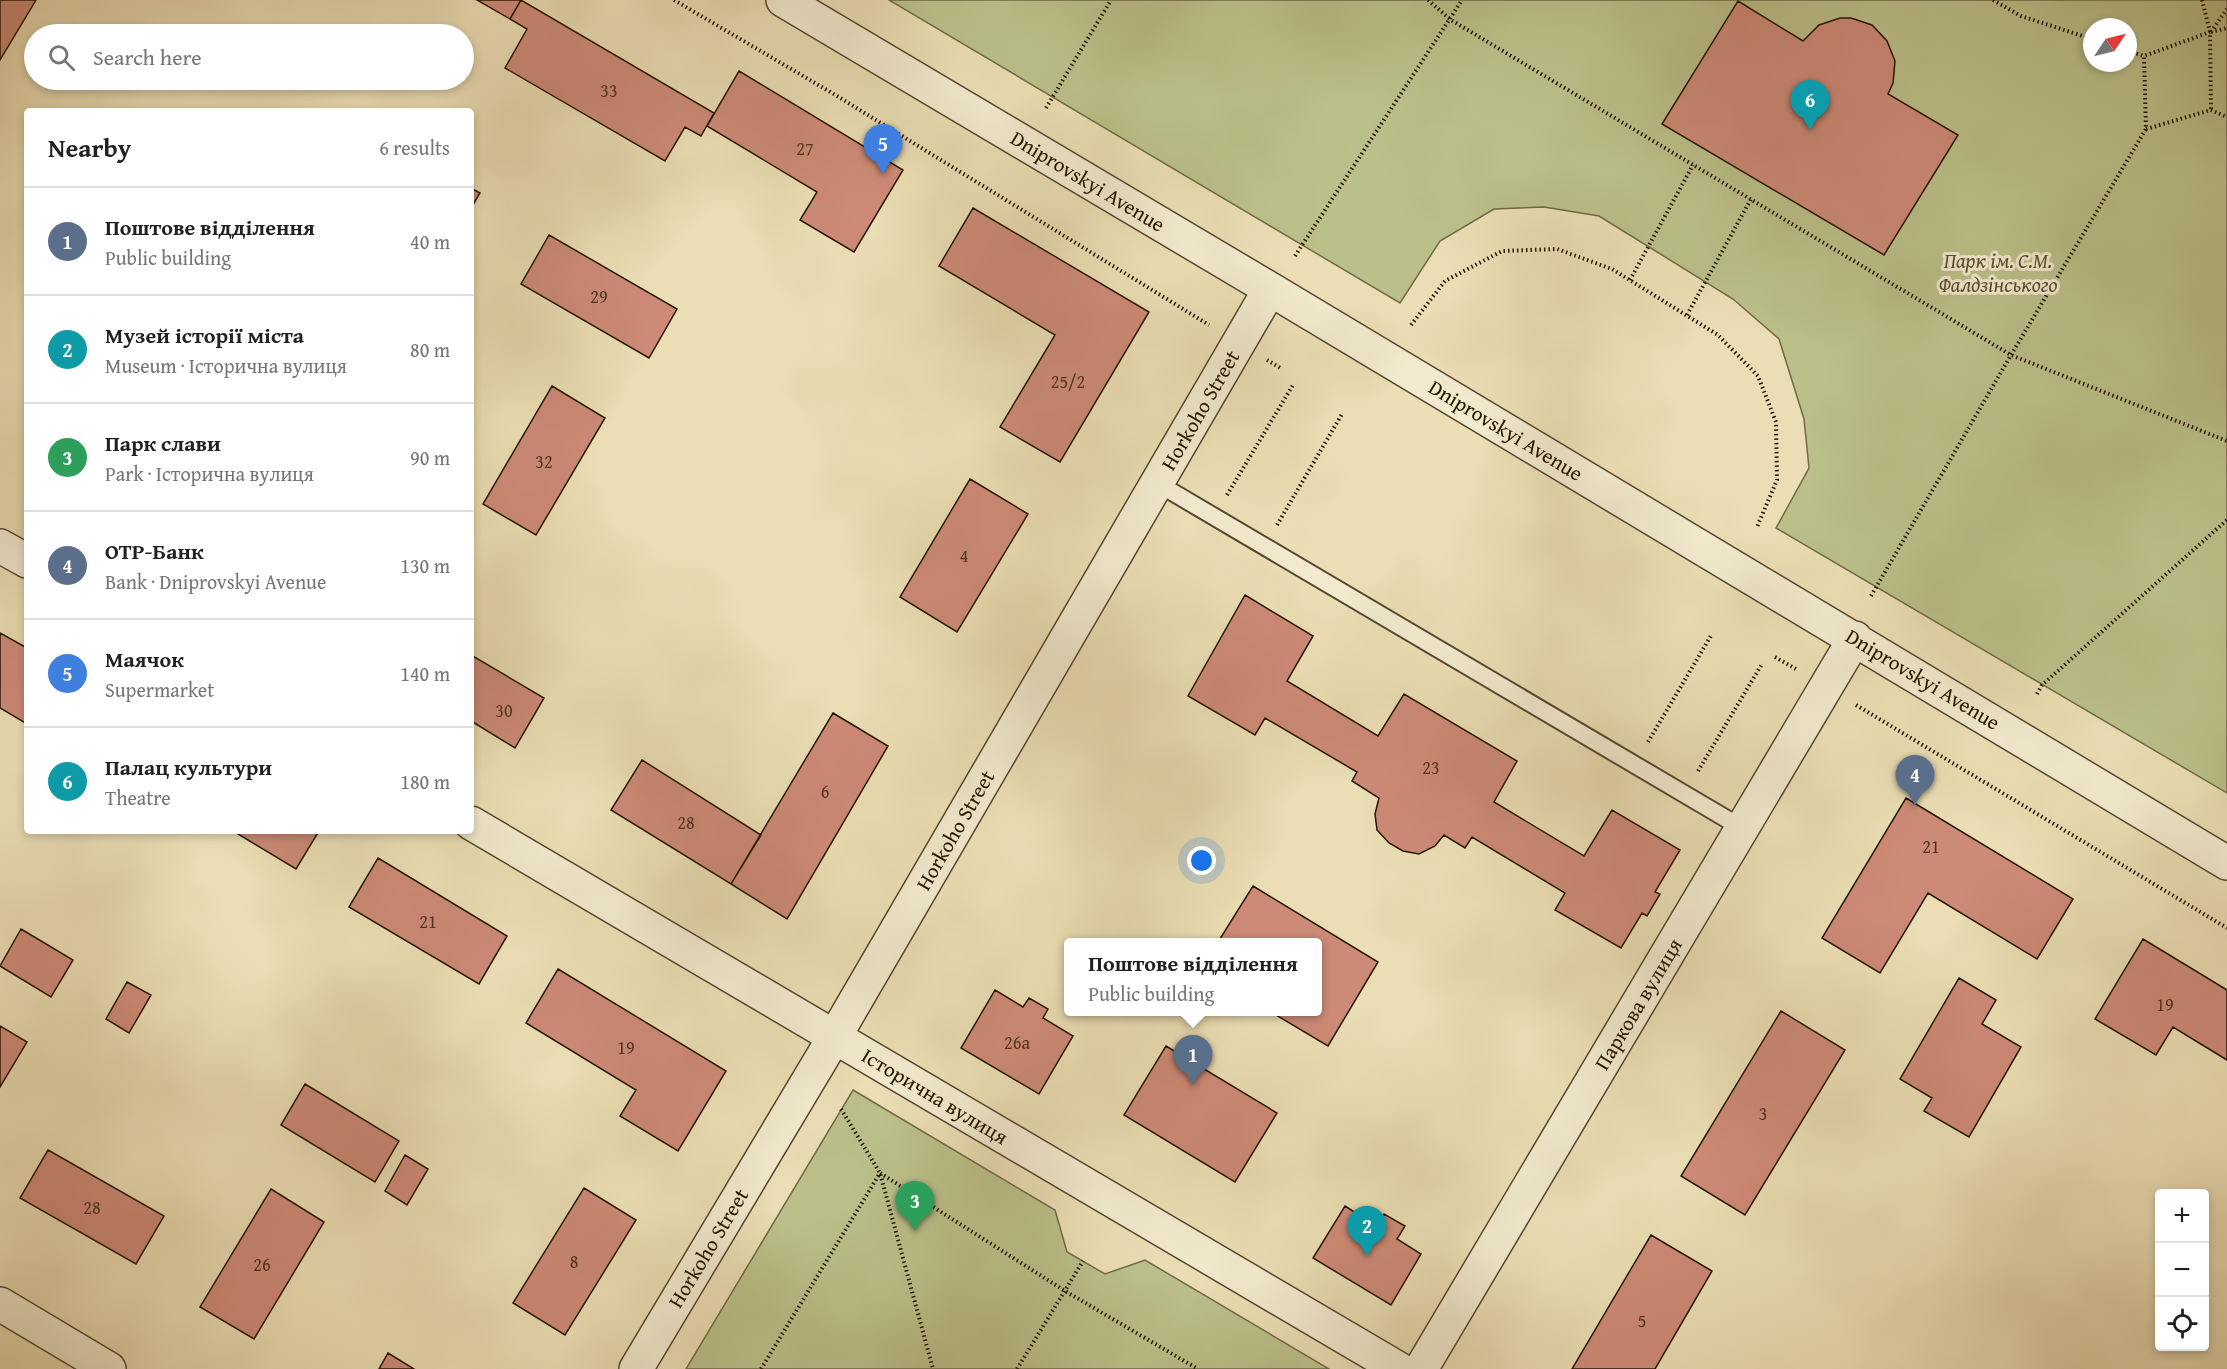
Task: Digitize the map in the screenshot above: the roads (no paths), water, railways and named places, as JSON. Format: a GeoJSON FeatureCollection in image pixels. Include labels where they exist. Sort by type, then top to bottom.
{"type":"FeatureCollection","features":[{"type":"Feature","properties":{"kind":"street","name":"Dniprovskyi Avenue"},"geometry":{"type":"LineString","coordinates":[[783,0],[1855,638],[2227,863]]}},
{"type":"Feature","properties":{"kind":"street","name":"Horkoho Street"},"geometry":{"type":"LineString","coordinates":[[636,1369],[835,1036],[1270,289]]}},
{"type":"Feature","properties":{"kind":"street"},"geometry":{"type":"LineString","coordinates":[[0,546],[24,559]]}},
{"type":"Feature","properties":{"kind":"street","name":"Паркова вулиця"},"geometry":{"type":"LineString","coordinates":[[1421,1369],[1855,638]]}},
{"type":"Feature","properties":{"kind":"street","name":"Історична вулиця"},"geometry":{"type":"LineString","coordinates":[[474,825],[1399,1369]]}},
{"type":"Feature","properties":{"kind":"street"},"geometry":{"type":"LineString","coordinates":[[0,1304],[109,1369]]}},
{"type":"Feature","properties":{"kind":"lane"},"geometry":{"type":"LineString","coordinates":[[1157,483],[1742,828]]}},
{"type":"Feature","properties":{"kind":"place","name":"Палац культури"},"geometry":{"type":"Point","coordinates":[1810,130]}},
{"type":"Feature","properties":{"kind":"place","name":"Маячок"},"geometry":{"type":"Point","coordinates":[883,174]}},
{"type":"Feature","properties":{"kind":"place","name":"ОТР-Банк"},"geometry":{"type":"Point","coordinates":[1915,805]}},
{"type":"Feature","properties":{"kind":"place","name":"Поштове відділення"},"geometry":{"type":"Point","coordinates":[1193,1085]}},
{"type":"Feature","properties":{"kind":"place","name":"Парк слави"},"geometry":{"type":"Point","coordinates":[915,1231]}},
{"type":"Feature","properties":{"kind":"place","name":"Музей історії міста"},"geometry":{"type":"Point","coordinates":[1367,1256]}},
{"type":"Feature","properties":{"kind":"park label","name":"Парк ім. С.М. Фалдзінського"},"geometry":{"type":"Point","coordinates":[1998,272]}}]}
